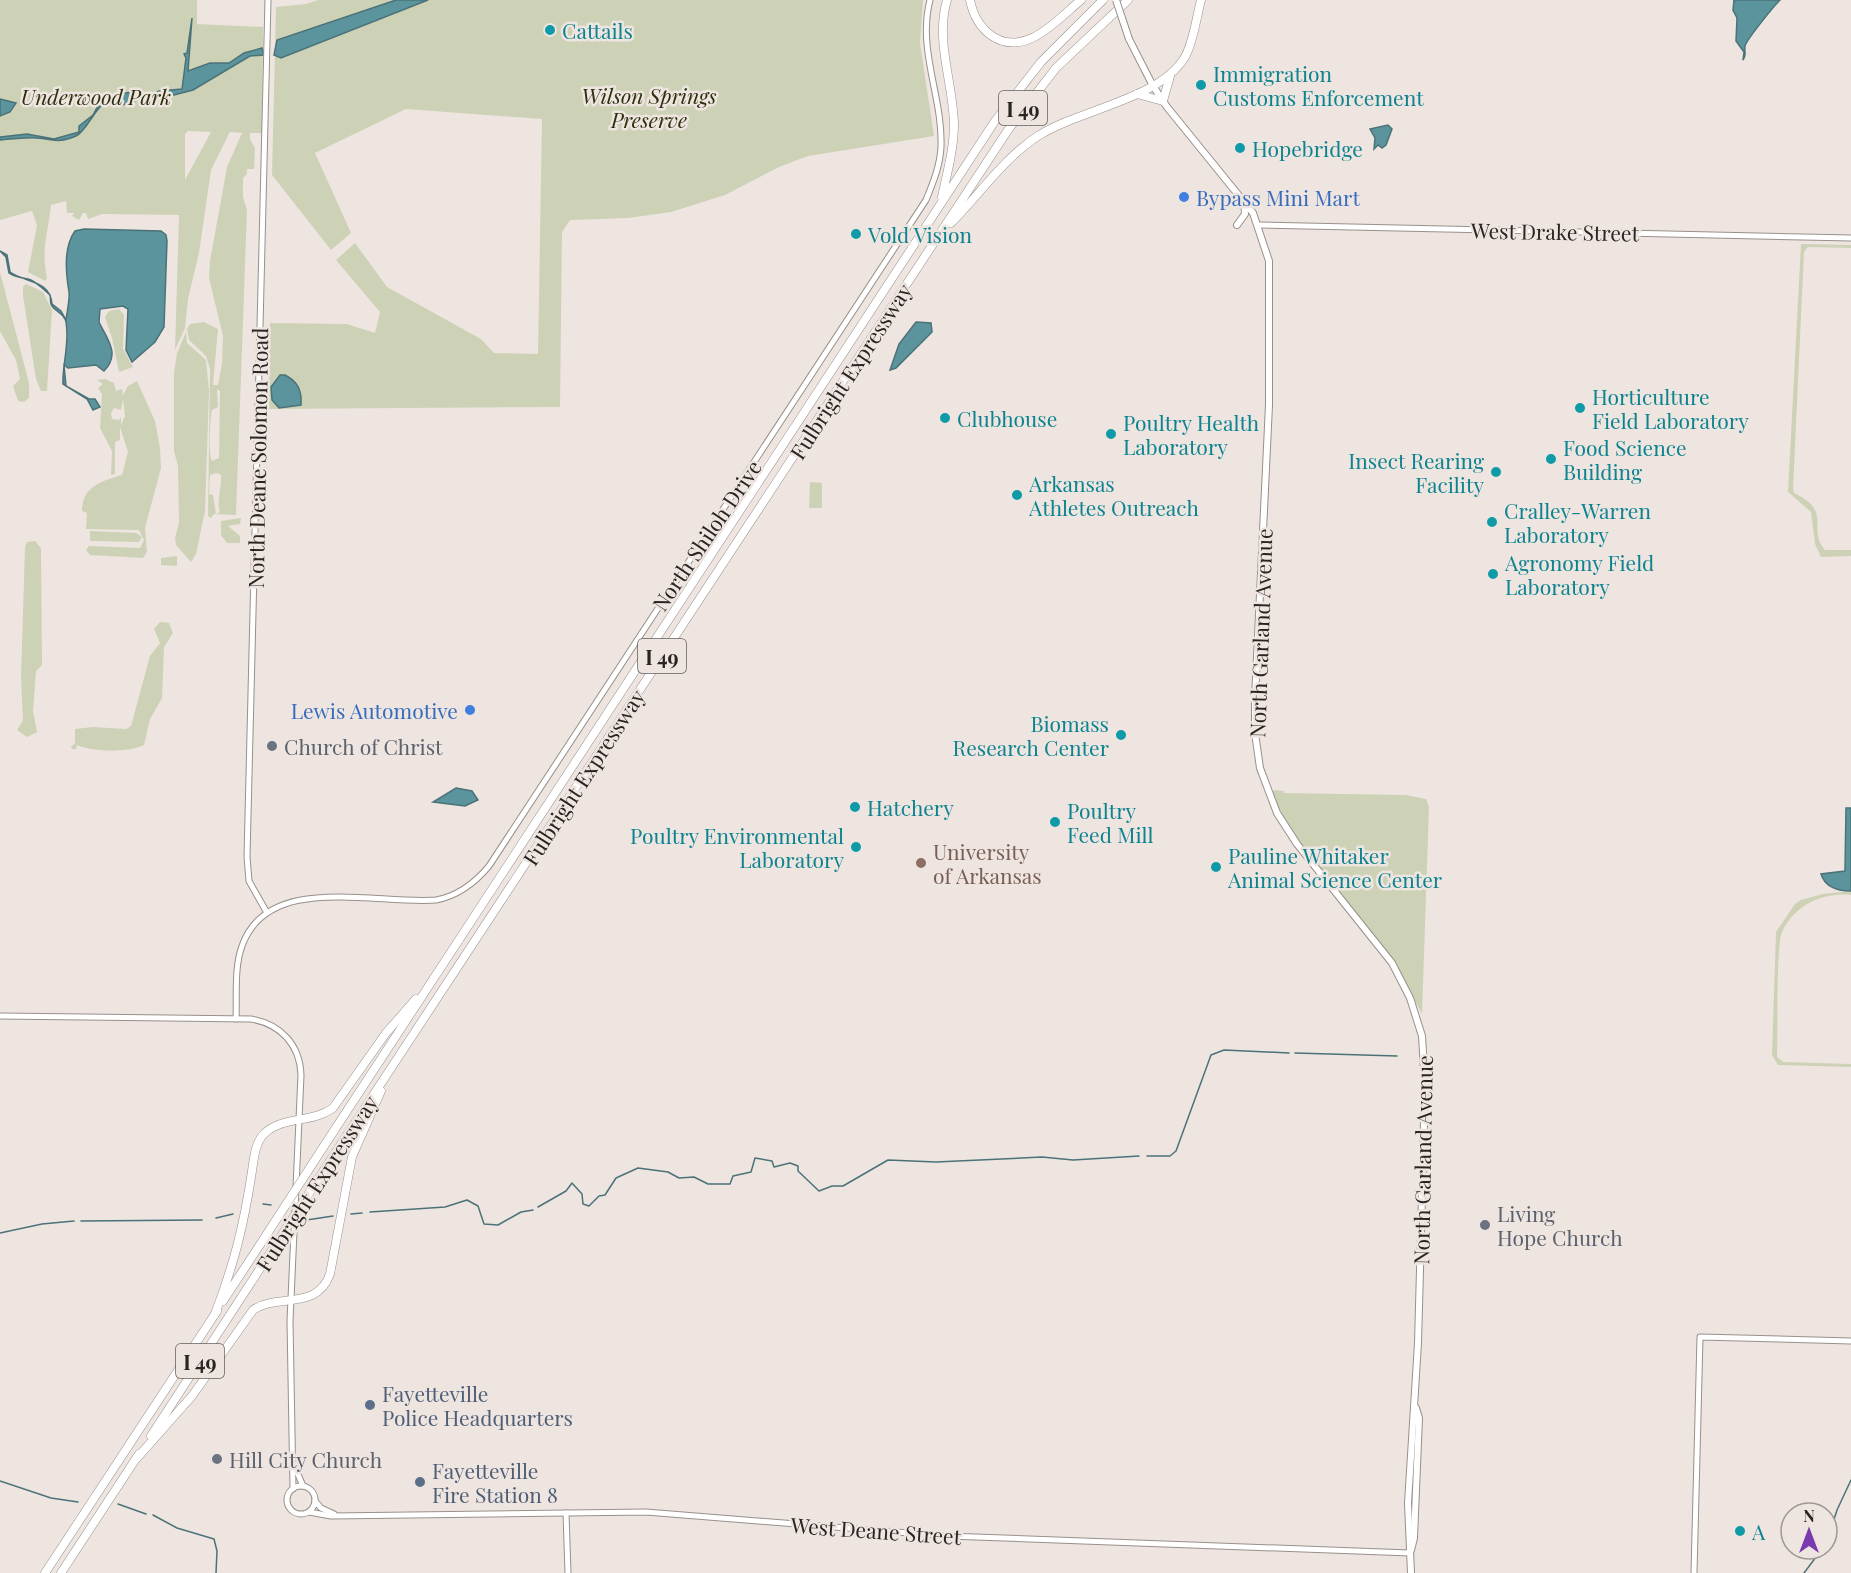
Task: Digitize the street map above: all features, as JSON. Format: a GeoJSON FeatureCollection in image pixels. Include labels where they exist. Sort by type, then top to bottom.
{"type":"FeatureCollection","features":[{"type":"Feature","properties":{"kind":"highway"},"geometry":{"type":"LineString","coordinates":[[942,202],[954,135],[942,32],[947,0]]}},
{"type":"Feature","properties":{"kind":"highway"},"geometry":{"type":"LineString","coordinates":[[970,0],[975,16],[985,30],[999,40],[1015,43],[1036,37],[1081,0]]}},
{"type":"Feature","properties":{"kind":"highway","name":"Fulbright Expressway"},"geometry":{"type":"LineString","coordinates":[[45,1573],[942,202],[1026,80],[1059,42],[1103,0]]}},
{"type":"Feature","properties":{"kind":"highway","name":"Fulbright Expressway"},"geometry":{"type":"LineString","coordinates":[[61,1573],[940,234],[1039,89],[1090,33],[1128,0]]}},
{"type":"Feature","properties":{"kind":"highway"},"geometry":{"type":"LineString","coordinates":[[1137,94],[1162,101],[1170,76],[1189,47],[1201,0]]}},
{"type":"Feature","properties":{"kind":"highway"},"geometry":{"type":"LineString","coordinates":[[940,234],[983,191],[1012,156],[1030,141],[1052,128],[1137,94],[1170,76]]}},
{"type":"Feature","properties":{"kind":"highway"},"geometry":{"type":"LineString","coordinates":[[215,1314],[240,1244],[258,1142],[274,1126],[321,1116],[339,1103],[394,1022],[430,985]]}},
{"type":"Feature","properties":{"kind":"highway"},"geometry":{"type":"LineString","coordinates":[[137,1458],[192,1396],[248,1315],[263,1304],[291,1301],[314,1294],[328,1280],[352,1157],[384,1078]]}},
{"type":"Feature","properties":{"kind":"main road","name":"North Garland Avenue"},"geometry":{"type":"LineString","coordinates":[[1116,0],[1129,39],[1153,86],[1162,101],[1244,200],[1259,225],[1269,261],[1271,292],[1269,405],[1255,699],[1256,749],[1267,789],[1283,824],[1392,963],[1410,998],[1422,1036],[1425,1086],[1416,1407],[1419,1418],[1414,1538],[1410,1553],[1411,1573]]}},
{"type":"Feature","properties":{"kind":"main road"},"geometry":{"type":"LineString","coordinates":[[1237,225],[1245,214],[1244,200]]}},
{"type":"Feature","properties":{"kind":"street","name":"North Deane Solomon Road"},"geometry":{"type":"LineString","coordinates":[[266,911],[249,881],[247,857],[268,0]]}},
{"type":"Feature","properties":{"kind":"street","name":"North Shiloh Drive"},"geometry":{"type":"LineString","coordinates":[[266,911],[301,899],[436,900],[454,895],[471,885],[489,866],[926,200],[938,168],[941,146],[926,42],[930,0]]}},
{"type":"Feature","properties":{"kind":"street","name":"West Drake Street"},"geometry":{"type":"LineString","coordinates":[[1259,225],[1851,238]]}},
{"type":"Feature","properties":{"kind":"street"},"geometry":{"type":"LineString","coordinates":[[236,1019],[241,946],[251,928],[266,911]]}},
{"type":"Feature","properties":{"kind":"street"},"geometry":{"type":"LineString","coordinates":[[0,1016],[260,1021],[275,1027],[286,1036],[298,1054],[301,1075],[291,1301],[293,1489]]}},
{"type":"Feature","properties":{"kind":"street"},"geometry":{"type":"LineString","coordinates":[[1694,1573],[1700,1337],[1851,1341]]}},
{"type":"Feature","properties":{"kind":"street"},"geometry":{"type":"LineString","coordinates":[[291,1458],[303,1486],[312,1492],[321,1509],[341,1516]]}},
{"type":"Feature","properties":{"kind":"street"},"geometry":{"type":"LineString","coordinates":[[303,1486],[293,1489],[288,1496],[289,1508],[299,1513],[309,1512],[315,1500]]}},
{"type":"Feature","properties":{"kind":"street","name":"West Deane Street"},"geometry":{"type":"LineString","coordinates":[[309,1512],[341,1516],[663,1513],[947,1536],[1410,1553]]}},
{"type":"Feature","properties":{"kind":"street"},"geometry":{"type":"LineString","coordinates":[[566,1513],[568,1573]]}},
{"type":"Feature","properties":{"kind":"green space","name":"Underwood Park"},"geometry":{"type":"Polygon","coordinates":[[[0,0],[197,0],[197,24],[263,27],[262,133],[250,133],[250,139],[255,148],[254,169],[247,169],[247,174],[243,178],[243,197],[247,210],[236,515],[214,514],[211,518],[208,516],[210,369],[206,356],[189,340],[187,329],[190,324],[204,322],[218,329],[213,385],[218,385],[223,336],[209,278],[210,261],[227,167],[242,133],[230,132],[211,170],[185,328],[175,350],[179,215],[102,214],[88,219],[86,213],[83,213],[79,220],[72,216],[74,213],[67,213],[66,201],[51,205],[45,249],[47,278],[45,281],[28,272],[37,225],[32,211],[0,220],[0,0]],[[188,131],[185,134],[185,180],[211,132],[188,131]],[[217,389],[218,407],[212,410],[211,415],[212,461],[219,458],[220,391],[217,389]],[[217,473],[210,475],[209,494],[213,495],[216,514],[220,512],[221,475],[217,473]]]}},
{"type":"Feature","properties":{"kind":"green space","name":"Wilson Springs Preserve"},"geometry":{"type":"Polygon","coordinates":[[[318,0],[923,0],[920,43],[934,136],[808,156],[779,167],[725,195],[671,212],[628,218],[570,220],[562,232],[560,407],[268,409],[270,323],[347,324],[375,333],[380,312],[336,260],[355,243],[387,287],[481,339],[494,353],[538,354],[542,119],[406,109],[315,153],[351,233],[331,250],[272,175],[276,7],[306,4],[318,0]]]}},
{"type":"Feature","properties":{"kind":"green space"},"geometry":{"type":"Polygon","coordinates":[[[1801,244],[1851,245],[1851,248],[1808,247],[1804,252],[1793,489],[1794,493],[1813,507],[1820,542],[1825,550],[1851,550],[1851,556],[1821,557],[1815,544],[1811,512],[1788,492],[1801,244]]]}},
{"type":"Feature","properties":{"kind":"green space"},"geometry":{"type":"Polygon","coordinates":[[[0,272],[29,383],[29,398],[24,402],[18,401],[13,386],[20,379],[16,360],[0,331],[0,272]]]}},
{"type":"Feature","properties":{"kind":"green space"},"geometry":{"type":"Polygon","coordinates":[[[26,284],[43,292],[52,310],[47,391],[41,391],[36,379],[23,296],[23,287],[26,284]]]}},
{"type":"Feature","properties":{"kind":"green space"},"geometry":{"type":"Polygon","coordinates":[[[119,309],[124,315],[123,349],[133,367],[119,372],[105,317],[109,311],[119,309]]]}},
{"type":"Feature","properties":{"kind":"green space"},"geometry":{"type":"Polygon","coordinates":[[[186,332],[187,343],[206,360],[209,391],[205,511],[196,554],[191,562],[176,545],[175,538],[179,523],[178,466],[174,451],[174,373],[177,353],[186,332]]]}},
{"type":"Feature","properties":{"kind":"green space"},"geometry":{"type":"Polygon","coordinates":[[[105,379],[114,383],[116,391],[122,389],[123,395],[128,386],[137,381],[155,421],[161,468],[145,528],[147,552],[143,558],[90,555],[86,550],[89,546],[140,548],[144,540],[139,530],[86,529],[87,513],[82,511],[85,496],[94,486],[122,475],[128,452],[120,427],[120,440],[115,442],[115,474],[111,475],[112,451],[100,428],[102,394],[98,388],[103,384],[97,380],[105,379]],[[123,399],[121,410],[114,408],[111,413],[112,419],[119,420],[121,417],[121,425],[125,416],[123,399]]]}},
{"type":"Feature","properties":{"kind":"green space"},"geometry":{"type":"Polygon","coordinates":[[[810,482],[822,483],[822,508],[809,508],[810,482]]]}},
{"type":"Feature","properties":{"kind":"green space"},"geometry":{"type":"Polygon","coordinates":[[[241,518],[240,524],[228,526],[240,536],[240,543],[227,543],[221,535],[221,521],[241,518]]]}},
{"type":"Feature","properties":{"kind":"green space"},"geometry":{"type":"Polygon","coordinates":[[[90,531],[136,533],[142,537],[139,542],[90,541],[90,531]]]}},
{"type":"Feature","properties":{"kind":"green space"},"geometry":{"type":"Polygon","coordinates":[[[35,541],[41,548],[42,665],[36,671],[33,711],[37,732],[27,737],[17,730],[23,720],[21,677],[25,547],[27,542],[35,541]]]}},
{"type":"Feature","properties":{"kind":"green space"},"geometry":{"type":"Polygon","coordinates":[[[177,556],[177,566],[161,565],[161,558],[177,556]]]}},
{"type":"Feature","properties":{"kind":"green space"},"geometry":{"type":"Polygon","coordinates":[[[160,622],[169,623],[173,633],[164,647],[162,698],[150,719],[144,745],[110,751],[77,745],[76,749],[72,749],[71,746],[75,744],[75,729],[93,727],[126,729],[131,726],[150,656],[160,643],[154,629],[160,622]]]}},
{"type":"Feature","properties":{"kind":"green space"},"geometry":{"type":"Polygon","coordinates":[[[1284,791],[1284,793],[1406,795],[1426,799],[1429,807],[1422,1014],[1394,962],[1300,844],[1286,823],[1272,792],[1284,791]]]}},
{"type":"Feature","properties":{"kind":"green space"},"geometry":{"type":"Polygon","coordinates":[[[1851,891],[1851,895],[1830,896],[1801,908],[1782,932],[1778,972],[1777,1057],[1783,1062],[1851,1064],[1851,1067],[1778,1065],[1772,1055],[1776,932],[1795,904],[1801,900],[1823,894],[1851,891]]]}},
{"type":"Feature","properties":{"kind":"water"},"geometry":{"type":"Polygon","coordinates":[[[396,0],[428,0],[281,58],[274,55],[277,40],[396,0]]]}},
{"type":"Feature","properties":{"kind":"water"},"geometry":{"type":"Polygon","coordinates":[[[1734,0],[1780,0],[1747,42],[1743,60],[1744,52],[1736,41],[1737,18],[1733,10],[1734,0]]]}},
{"type":"Feature","properties":{"kind":"water"},"geometry":{"type":"Polygon","coordinates":[[[192,18],[188,71],[210,63],[229,63],[244,53],[262,48],[264,55],[250,56],[193,90],[174,95],[159,93],[147,102],[139,98],[129,104],[106,102],[98,108],[80,134],[70,138],[60,140],[18,138],[0,140],[0,137],[27,134],[54,139],[79,132],[79,126],[93,115],[99,104],[115,95],[131,92],[148,98],[159,91],[182,89],[186,58],[184,54],[187,53],[192,18]]]}},
{"type":"Feature","properties":{"kind":"water"},"geometry":{"type":"Polygon","coordinates":[[[0,99],[16,103],[10,112],[0,116],[0,99]]]}},
{"type":"Feature","properties":{"kind":"water"},"geometry":{"type":"Polygon","coordinates":[[[1388,125],[1392,129],[1386,145],[1382,148],[1378,145],[1374,149],[1375,138],[1370,129],[1388,125]]]}},
{"type":"Feature","properties":{"kind":"water"},"geometry":{"type":"Polygon","coordinates":[[[84,229],[161,231],[166,235],[164,327],[155,342],[132,362],[126,350],[128,309],[123,306],[100,309],[99,322],[109,340],[112,353],[112,359],[104,371],[96,365],[68,368],[64,365],[66,322],[63,316],[52,307],[50,296],[52,304],[61,311],[66,320],[69,295],[67,253],[75,231],[84,229]]]}},
{"type":"Feature","properties":{"kind":"water"},"geometry":{"type":"Polygon","coordinates":[[[0,251],[7,255],[10,272],[22,278],[9,273],[6,257],[0,251]]]}},
{"type":"Feature","properties":{"kind":"water"},"geometry":{"type":"Polygon","coordinates":[[[916,322],[931,323],[932,332],[896,368],[890,370],[899,344],[916,322]]]}},
{"type":"Feature","properties":{"kind":"water"},"geometry":{"type":"Polygon","coordinates":[[[64,366],[66,386],[63,384],[64,366]]]}},
{"type":"Feature","properties":{"kind":"water"},"geometry":{"type":"Polygon","coordinates":[[[280,375],[285,375],[296,384],[301,395],[301,405],[279,408],[272,400],[271,387],[280,375]]]}},
{"type":"Feature","properties":{"kind":"water"},"geometry":{"type":"Polygon","coordinates":[[[68,387],[89,399],[95,399],[100,407],[93,410],[87,399],[68,387]]]}},
{"type":"Feature","properties":{"kind":"water"},"geometry":{"type":"Polygon","coordinates":[[[456,788],[472,791],[478,800],[465,806],[433,802],[456,788]]]}},
{"type":"Feature","properties":{"kind":"water"},"geometry":{"type":"Polygon","coordinates":[[[1846,808],[1851,808],[1851,891],[1833,887],[1821,874],[1845,871],[1846,808]]]}},
{"type":"Feature","properties":{"kind":"waterway"},"geometry":{"type":"LineString","coordinates":[[1147,1156],[1170,1156],[1176,1151],[1211,1055],[1224,1050],[1289,1053]]}},
{"type":"Feature","properties":{"kind":"waterway"},"geometry":{"type":"LineString","coordinates":[[1295,1053],[1397,1056]]}},
{"type":"Feature","properties":{"kind":"waterway"},"geometry":{"type":"LineString","coordinates":[[538,1207],[566,1191],[572,1183],[582,1194],[583,1204],[589,1206],[599,1196],[605,1195],[616,1178],[638,1168],[668,1172],[679,1178],[694,1177],[708,1184],[730,1184],[733,1176],[751,1172],[755,1158],[772,1161],[774,1167],[790,1163],[798,1166],[798,1171],[819,1191],[832,1186],[843,1186],[888,1160],[936,1162],[1042,1157],[1073,1160],[1139,1156]]}},
{"type":"Feature","properties":{"kind":"waterway"},"geometry":{"type":"LineString","coordinates":[[370,1212],[445,1207],[467,1200],[478,1206],[484,1224],[498,1225],[521,1212],[533,1210]]}},
{"type":"Feature","properties":{"kind":"waterway"},"geometry":{"type":"LineString","coordinates":[[263,1204],[271,1205]]}},
{"type":"Feature","properties":{"kind":"waterway"},"geometry":{"type":"LineString","coordinates":[[351,1214],[362,1213]]}},
{"type":"Feature","properties":{"kind":"waterway"},"geometry":{"type":"LineString","coordinates":[[216,1218],[233,1214]]}},
{"type":"Feature","properties":{"kind":"waterway"},"geometry":{"type":"LineString","coordinates":[[300,1221],[333,1216]]}},
{"type":"Feature","properties":{"kind":"waterway"},"geometry":{"type":"LineString","coordinates":[[81,1221],[202,1220]]}},
{"type":"Feature","properties":{"kind":"waterway"},"geometry":{"type":"LineString","coordinates":[[0,1233],[42,1224],[74,1221]]}},
{"type":"Feature","properties":{"kind":"waterway"},"geometry":{"type":"LineString","coordinates":[[1839,1506],[1851,1480]]}},
{"type":"Feature","properties":{"kind":"waterway"},"geometry":{"type":"LineString","coordinates":[[0,1481],[51,1498],[78,1502]]}},
{"type":"Feature","properties":{"kind":"waterway"},"geometry":{"type":"LineString","coordinates":[[118,1504],[146,1514]]}},
{"type":"Feature","properties":{"kind":"waterway"},"geometry":{"type":"LineString","coordinates":[[153,1515],[177,1528],[214,1539],[217,1551],[216,1573]]}},
{"type":"Feature","properties":{"kind":"waterway"},"geometry":{"type":"LineString","coordinates":[[1804,1573],[1813,1561]]}},
{"type":"Feature","properties":{"kind":"place","name":"Cattails"},"geometry":{"type":"Point","coordinates":[550,30]}},
{"type":"Feature","properties":{"kind":"place","name":"Immigration Customs Enforcement"},"geometry":{"type":"Point","coordinates":[1201,85]}},
{"type":"Feature","properties":{"kind":"place","name":"Hopebridge"},"geometry":{"type":"Point","coordinates":[1240,148]}},
{"type":"Feature","properties":{"kind":"place","name":"Bypass Mini Mart"},"geometry":{"type":"Point","coordinates":[1184,197]}},
{"type":"Feature","properties":{"kind":"place","name":"Vold Vision"},"geometry":{"type":"Point","coordinates":[856,234]}},
{"type":"Feature","properties":{"kind":"place","name":"Horticulture Field Laboratory"},"geometry":{"type":"Point","coordinates":[1580,408]}},
{"type":"Feature","properties":{"kind":"place","name":"Clubhouse"},"geometry":{"type":"Point","coordinates":[945,418]}},
{"type":"Feature","properties":{"kind":"place","name":"Poultry Health Laboratory"},"geometry":{"type":"Point","coordinates":[1111,434]}},
{"type":"Feature","properties":{"kind":"place","name":"Food Science Building"},"geometry":{"type":"Point","coordinates":[1551,459]}},
{"type":"Feature","properties":{"kind":"place","name":"Insect Rearing Facility"},"geometry":{"type":"Point","coordinates":[1496,472]}},
{"type":"Feature","properties":{"kind":"place","name":"Arkansas Athletes Outreach"},"geometry":{"type":"Point","coordinates":[1017,495]}},
{"type":"Feature","properties":{"kind":"place","name":"Cralley-Warren Laboratory"},"geometry":{"type":"Point","coordinates":[1492,522]}},
{"type":"Feature","properties":{"kind":"place","name":"Agronomy Field Laboratory"},"geometry":{"type":"Point","coordinates":[1493,574]}},
{"type":"Feature","properties":{"kind":"place","name":"Lewis Automotive"},"geometry":{"type":"Point","coordinates":[470,710]}},
{"type":"Feature","properties":{"kind":"place","name":"Biomass Research Center"},"geometry":{"type":"Point","coordinates":[1121,735]}},
{"type":"Feature","properties":{"kind":"place","name":"Church of Christ"},"geometry":{"type":"Point","coordinates":[272,746]}},
{"type":"Feature","properties":{"kind":"place","name":"Hatchery"},"geometry":{"type":"Point","coordinates":[855,807]}},
{"type":"Feature","properties":{"kind":"place","name":"Poultry Feed Mill"},"geometry":{"type":"Point","coordinates":[1055,822]}},
{"type":"Feature","properties":{"kind":"place","name":"Poultry Environmental Laboratory"},"geometry":{"type":"Point","coordinates":[856,847]}},
{"type":"Feature","properties":{"kind":"place","name":"University of Arkansas"},"geometry":{"type":"Point","coordinates":[921,863]}},
{"type":"Feature","properties":{"kind":"place","name":"Pauline Whitaker Animal Science Center"},"geometry":{"type":"Point","coordinates":[1216,867]}},
{"type":"Feature","properties":{"kind":"place","name":"Living Hope Church"},"geometry":{"type":"Point","coordinates":[1485,1225]}},
{"type":"Feature","properties":{"kind":"place","name":"Fayetteville Police Headquarters"},"geometry":{"type":"Point","coordinates":[370,1405]}},
{"type":"Feature","properties":{"kind":"place","name":"Hill City Church"},"geometry":{"type":"Point","coordinates":[217,1459]}},
{"type":"Feature","properties":{"kind":"place","name":"Fayetteville Fire Station 8"},"geometry":{"type":"Point","coordinates":[420,1482]}},
{"type":"Feature","properties":{"kind":"place","name":"A"},"geometry":{"type":"Point","coordinates":[1740,1531]}}]}
